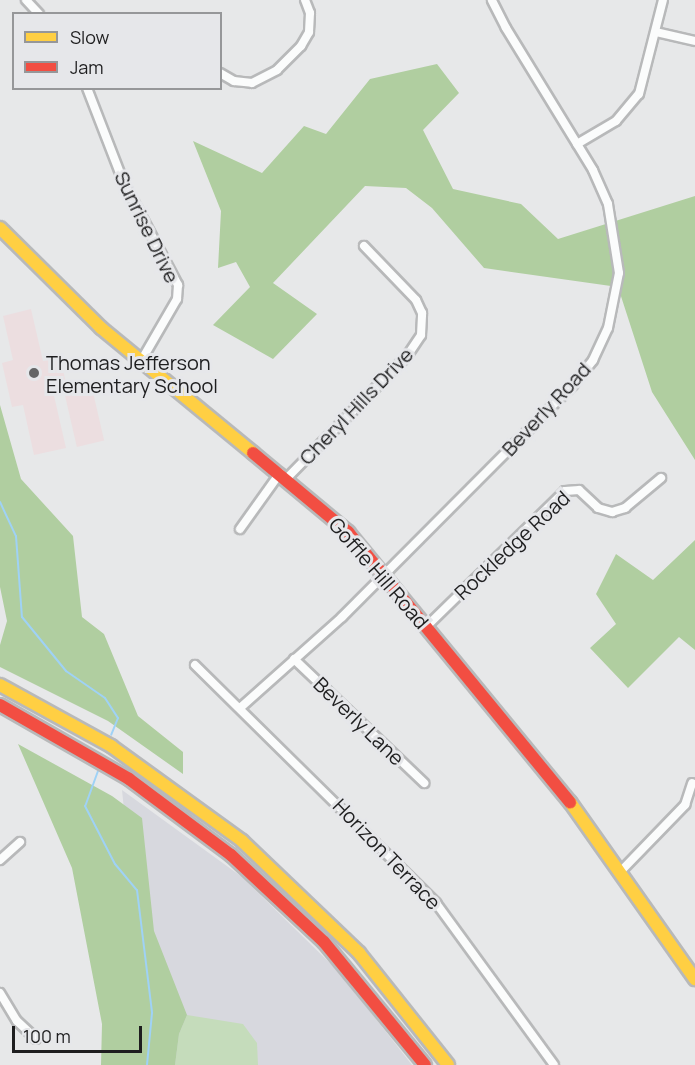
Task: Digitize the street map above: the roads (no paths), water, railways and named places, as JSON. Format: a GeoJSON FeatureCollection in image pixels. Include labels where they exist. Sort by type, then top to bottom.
{"type":"FeatureCollection","features":[{"type":"Feature","properties":{"kind":"main road","name":"Goffle Hill Road"},"geometry":{"type":"LineString","coordinates":[[0,228],[101,328],[348,532],[621,870],[695,978]]}},
{"type":"Feature","properties":{"kind":"main road"},"geometry":{"type":"LineString","coordinates":[[0,685],[121,751],[242,841],[359,953],[448,1065]]}},
{"type":"Feature","properties":{"kind":"main road"},"geometry":{"type":"LineString","coordinates":[[0,705],[120,773],[231,855],[324,942],[425,1065]]}},
{"type":"Feature","properties":{"kind":"street"},"geometry":{"type":"LineString","coordinates":[[26,0],[37,12]]}},
{"type":"Feature","properties":{"kind":"street"},"geometry":{"type":"LineString","coordinates":[[222,74],[243,83],[271,75],[306,40],[310,22],[305,0]]}},
{"type":"Feature","properties":{"kind":"street","name":"Beverly Road"},"geometry":{"type":"LineString","coordinates":[[240,708],[384,575],[573,385],[601,345],[616,300],[618,256],[608,204],[577,144],[492,0]]}},
{"type":"Feature","properties":{"kind":"street"},"geometry":{"type":"LineString","coordinates":[[577,144],[616,120],[639,94],[663,0]]}},
{"type":"Feature","properties":{"kind":"street"},"geometry":{"type":"LineString","coordinates":[[656,32],[695,41]]}},
{"type":"Feature","properties":{"kind":"street","name":"Sunrise Drive"},"geometry":{"type":"LineString","coordinates":[[88,90],[123,181],[178,285],[177,299],[141,361]]}},
{"type":"Feature","properties":{"kind":"street","name":"Cheryl Hills Drive"},"geometry":{"type":"LineString","coordinates":[[283,476],[406,356],[421,335],[422,313],[416,300],[364,246]]}},
{"type":"Feature","properties":{"kind":"street"},"geometry":{"type":"LineString","coordinates":[[240,529],[283,476]]}},
{"type":"Feature","properties":{"kind":"street","name":"Rockledge Road"},"geometry":{"type":"LineString","coordinates":[[426,627],[565,490],[579,490],[598,508],[612,512],[625,508],[661,478]]}},
{"type":"Feature","properties":{"kind":"street","name":"Beverly Lane"},"geometry":{"type":"LineString","coordinates":[[294,659],[424,783]]}},
{"type":"Feature","properties":{"kind":"street","name":"Horizon Terrace"},"geometry":{"type":"LineString","coordinates":[[195,665],[436,903],[554,1065]]}},
{"type":"Feature","properties":{"kind":"street"},"geometry":{"type":"LineString","coordinates":[[621,870],[685,805],[692,783]]}},
{"type":"Feature","properties":{"kind":"street"},"geometry":{"type":"LineString","coordinates":[[0,860],[20,842]]}},
{"type":"Feature","properties":{"kind":"street"},"geometry":{"type":"LineString","coordinates":[[0,993],[17,1021],[36,1039]]}},
{"type":"Feature","properties":{"kind":"waterway"},"geometry":{"type":"LineString","coordinates":[[0,502],[16,536],[22,617],[66,671],[105,698],[118,718],[111,735]]}},
{"type":"Feature","properties":{"kind":"waterway"},"geometry":{"type":"LineString","coordinates":[[98,771],[85,806],[115,864],[137,890],[152,1013],[147,1065]]}},
{"type":"Feature","properties":{"kind":"place","name":"Thomas Jefferson Elementary School"},"geometry":{"type":"Point","coordinates":[34,373]}}]}
